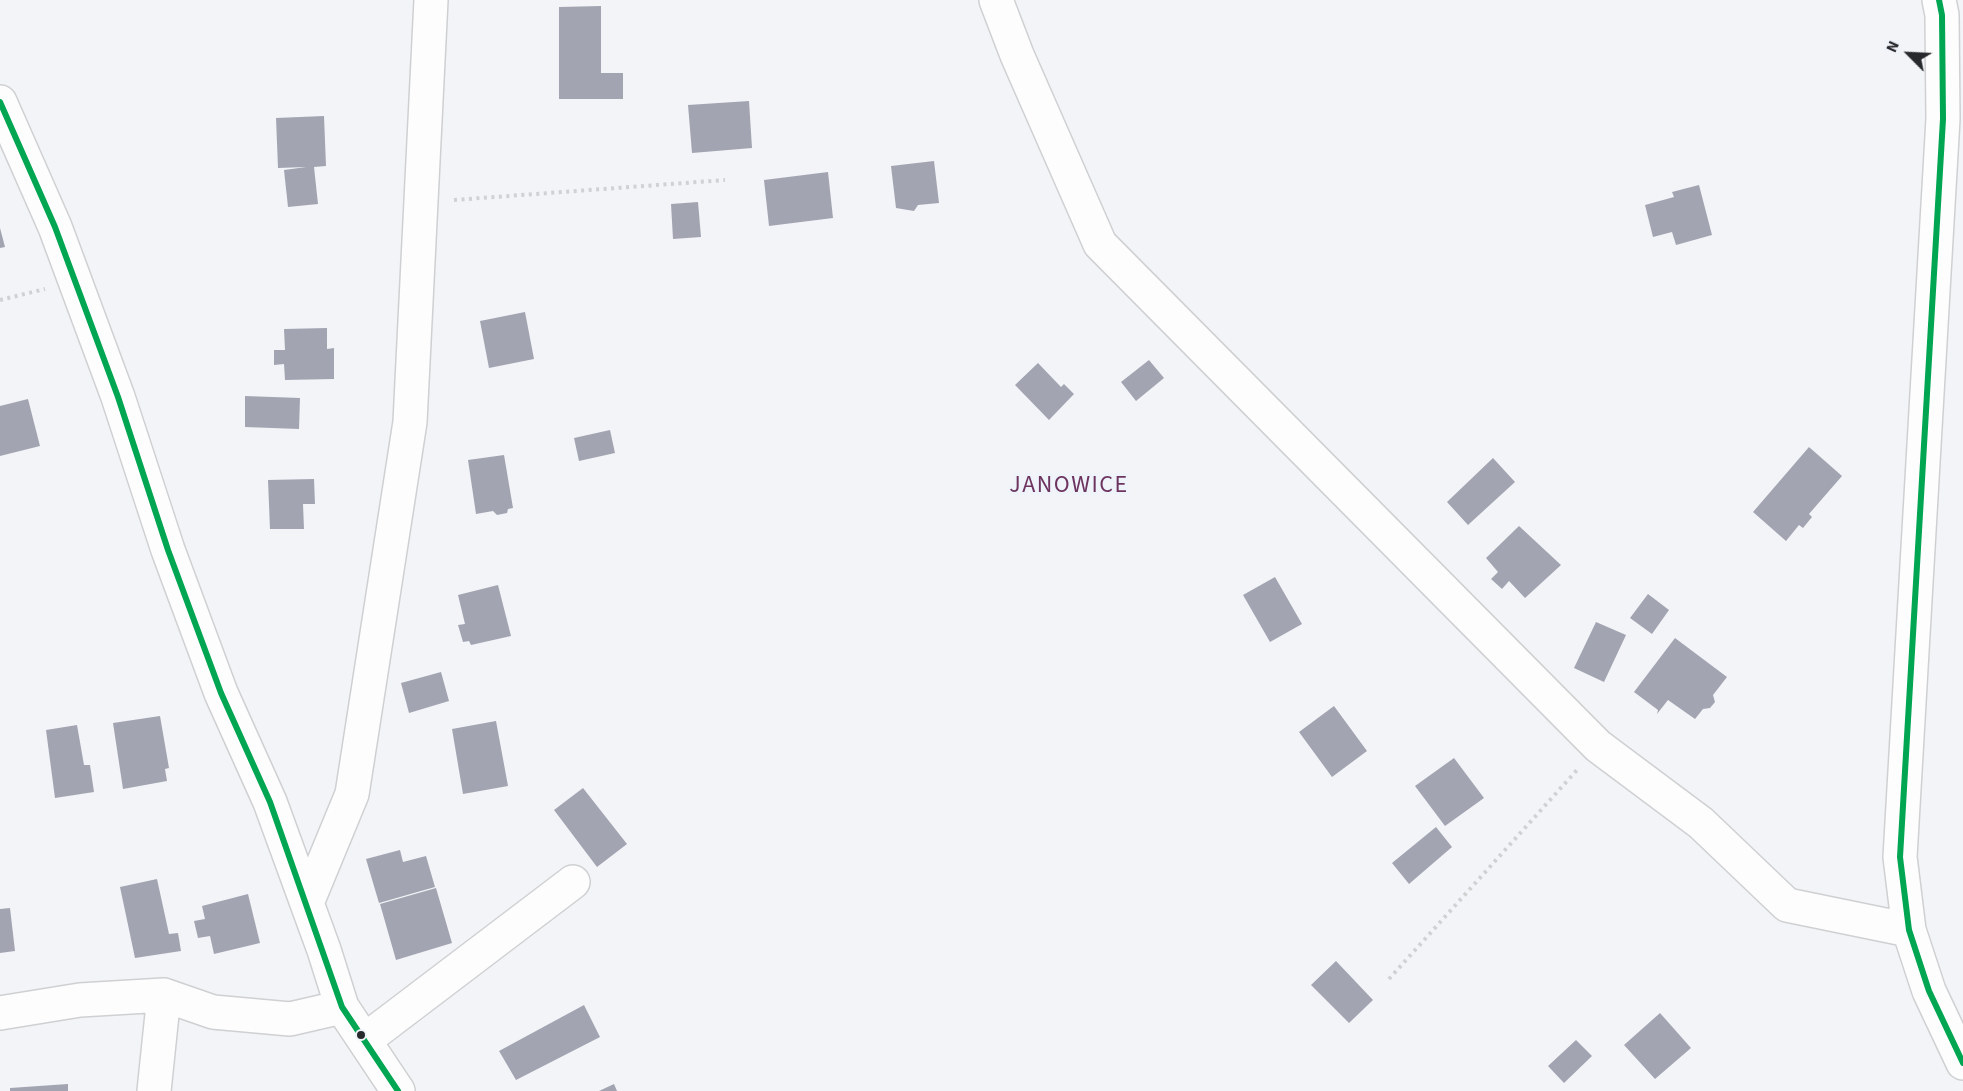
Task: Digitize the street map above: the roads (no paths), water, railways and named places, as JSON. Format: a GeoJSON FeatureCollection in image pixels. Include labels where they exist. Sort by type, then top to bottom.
{"type":"FeatureCollection","features":[{"type":"Feature","properties":{"kind":"street"},"geometry":{"type":"LineString","coordinates":[[307,903],[352,794],[410,422],[431,0]]}},
{"type":"Feature","properties":{"kind":"street"},"geometry":{"type":"LineString","coordinates":[[996,0],[1017,55],[1100,244],[1598,746],[1701,823],[1787,905],[1909,930]]}},
{"type":"Feature","properties":{"kind":"street"},"geometry":{"type":"LineString","coordinates":[[1939,0],[1942,15],[1943,119],[1900,857],[1909,930],[1929,991],[1963,1063]]}},
{"type":"Feature","properties":{"kind":"street"},"geometry":{"type":"LineString","coordinates":[[0,102],[55,227],[118,397],[172,561],[221,693],[270,802],[342,1007],[398,1091]]}},
{"type":"Feature","properties":{"kind":"street"},"geometry":{"type":"LineString","coordinates":[[365,1040],[573,882]]}},
{"type":"Feature","properties":{"kind":"street"},"geometry":{"type":"LineString","coordinates":[[0,1013],[80,1000],[164,995],[213,1012],[290,1019],[342,1007]]}},
{"type":"Feature","properties":{"kind":"street"},"geometry":{"type":"LineString","coordinates":[[154,1091],[164,995]]}},
{"type":"Feature","properties":{"kind":"district","name":"JANOWICE"},"geometry":{"type":"Point","coordinates":[1069,487]}}]}
